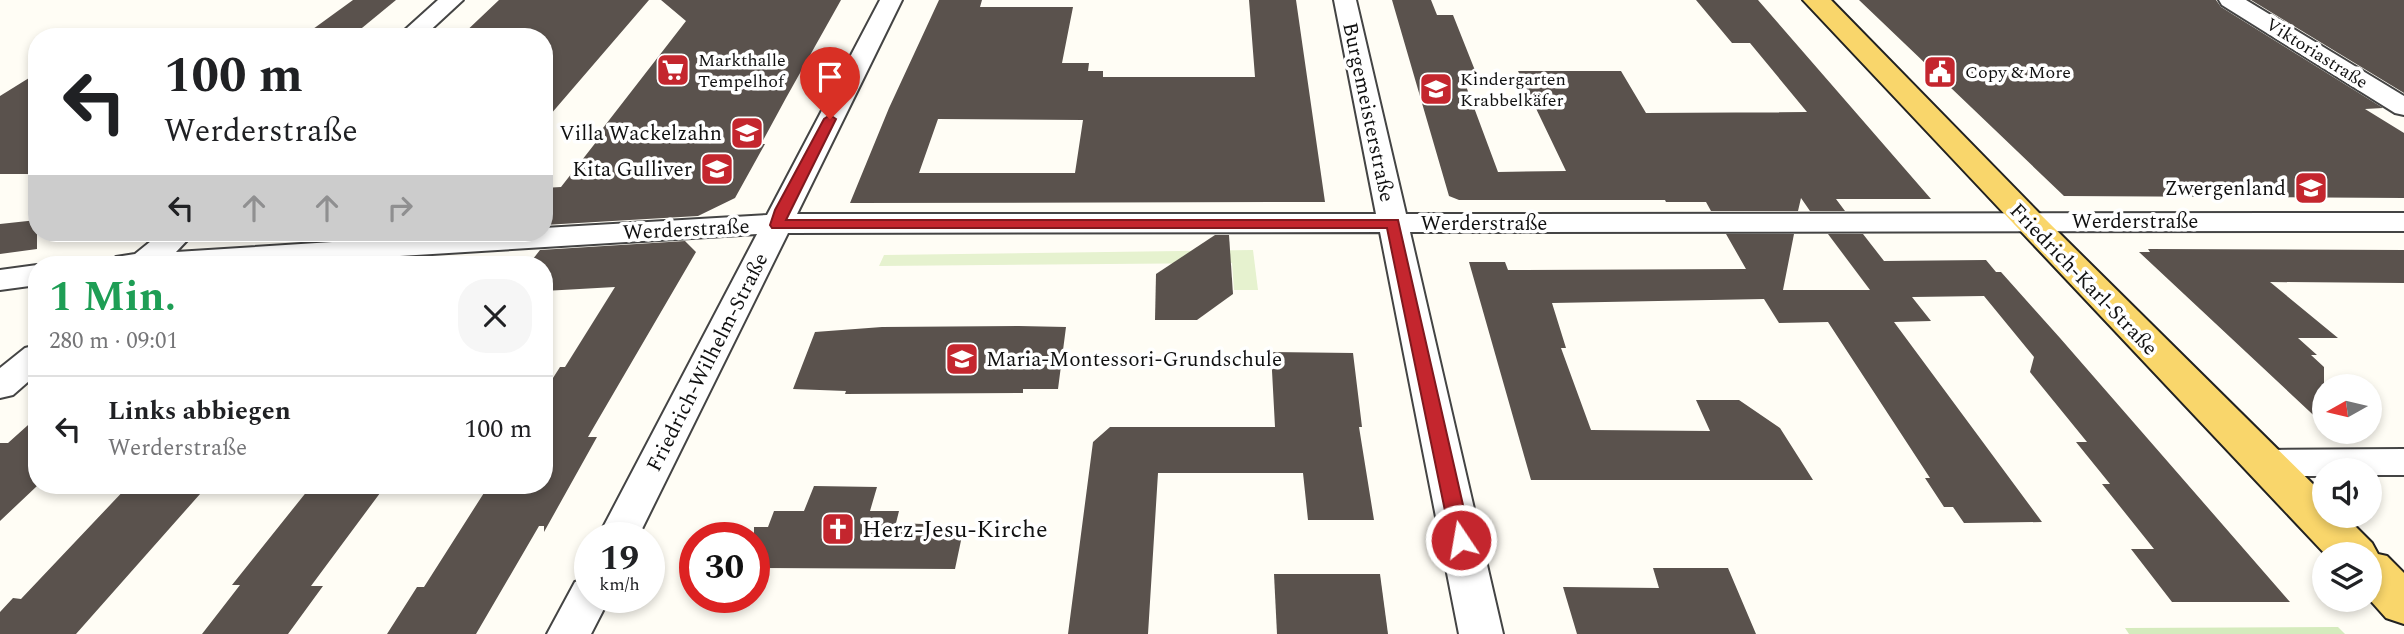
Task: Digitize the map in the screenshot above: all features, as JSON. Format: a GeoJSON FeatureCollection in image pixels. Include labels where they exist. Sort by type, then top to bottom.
{"type":"FeatureCollection","features":[{"type":"Feature","properties":{"kind":"main road","name":"Friedrich-Karl-Straße"},"geometry":{"type":"LineString","coordinates":[[1816,0],[2342,542]]}},
{"type":"Feature","properties":{"kind":"main road"},"geometry":{"type":"LineString","coordinates":[[2382,582],[2404,605]]}},
{"type":"Feature","properties":{"kind":"street"},"geometry":{"type":"LineString","coordinates":[[419,28],[452,0]]}},
{"type":"Feature","properties":{"kind":"street","name":"Friedrich-Wilhelm-Straße"},"geometry":{"type":"LineString","coordinates":[[626,522],[891,0]]}},
{"type":"Feature","properties":{"kind":"street","name":"Burgemeisterstraße"},"geometry":{"type":"LineString","coordinates":[[1345,0],[1481,634]]}},
{"type":"Feature","properties":{"kind":"street","name":"Viktoriastraße"},"geometry":{"type":"LineString","coordinates":[[2230,0],[2404,107]]}},
{"type":"Feature","properties":{"kind":"street","name":"Werderstraße"},"geometry":{"type":"LineString","coordinates":[[553,238],[739,225],[815,223],[2404,222]]}},
{"type":"Feature","properties":{"kind":"street"},"geometry":{"type":"LineString","coordinates":[[149,256],[167,242]]}},
{"type":"Feature","properties":{"kind":"street","name":"Werderstraße"},"geometry":{"type":"LineString","coordinates":[[288,256],[492,242]]}},
{"type":"Feature","properties":{"kind":"street"},"geometry":{"type":"LineString","coordinates":[[0,280],[28,276]]}},
{"type":"Feature","properties":{"kind":"street"},"geometry":{"type":"LineString","coordinates":[[0,387],[28,363]]}},
{"type":"Feature","properties":{"kind":"street"},"geometry":{"type":"LineString","coordinates":[[2265,463],[2404,461]]}},
{"type":"Feature","properties":{"kind":"street"},"geometry":{"type":"LineString","coordinates":[[569,634],[580,613]]}},
{"type":"Feature","properties":{"kind":"green space"},"geometry":{"type":"Polygon","coordinates":[[[1253,250],[1258,290],[1234,290],[1232,263],[879,266],[884,255],[1253,250]]]}},
{"type":"Feature","properties":{"kind":"green space"},"geometry":{"type":"Polygon","coordinates":[[[2338,627],[2345,634],[2129,634],[2125,628],[2338,627]]]}},
{"type":"Feature","properties":{"kind":"building"},"geometry":{"type":"Polygon","coordinates":[[[353,0],[396,0],[362,28],[314,28],[353,0]]]}},
{"type":"Feature","properties":{"kind":"building"},"geometry":{"type":"Polygon","coordinates":[[[499,0],[649,0],[553,112],[553,28],[469,28],[499,0]]]}},
{"type":"Feature","properties":{"kind":"building"},"geometry":{"type":"Polygon","coordinates":[[[661,0],[841,0],[761,144],[765,144],[735,198],[698,216],[553,224],[553,187],[561,187],[600,137],[596,137],[686,21],[661,0]]]}},
{"type":"Feature","properties":{"kind":"building"},"geometry":{"type":"Polygon","coordinates":[[[939,0],[982,0],[980,7],[1073,7],[1062,63],[1089,63],[1088,71],[1103,71],[1103,77],[1255,77],[1249,0],[1296,0],[1325,202],[850,203],[889,108],[939,0]],[[938,119],[919,173],[1075,173],[1083,120],[938,119]]]}},
{"type":"Feature","properties":{"kind":"building"},"geometry":{"type":"Polygon","coordinates":[[[1392,0],[1431,0],[1437,15],[1453,15],[1478,78],[1463,78],[1498,172],[1566,171],[1518,71],[1621,71],[1646,113],[1807,112],[1750,43],[1732,43],[1696,0],[1758,0],[1931,199],[1836,199],[1845,211],[1810,211],[1801,198],[1798,211],[1711,211],[1706,202],[1665,200],[1459,200],[1449,196],[1392,0]]]}},
{"type":"Feature","properties":{"kind":"building"},"geometry":{"type":"Polygon","coordinates":[[[1859,0],[2216,0],[2221,7],[2383,108],[2365,109],[2404,133],[2404,198],[2064,196],[1859,0]]]}},
{"type":"Feature","properties":{"kind":"building"},"geometry":{"type":"Polygon","coordinates":[[[2251,0],[2404,0],[2404,93],[2251,0]]]}},
{"type":"Feature","properties":{"kind":"building"},"geometry":{"type":"Polygon","coordinates":[[[28,79],[28,174],[0,174],[0,96],[28,79]]]}},
{"type":"Feature","properties":{"kind":"building"},"geometry":{"type":"Polygon","coordinates":[[[28,221],[28,242],[37,242],[37,249],[0,254],[0,224],[28,221]]]}},
{"type":"Feature","properties":{"kind":"building"},"geometry":{"type":"Polygon","coordinates":[[[1726,234],[1794,234],[1783,290],[1870,290],[1828,234],[1863,234],[1884,261],[1986,260],[1996,272],[2001,272],[2060,338],[2290,602],[2172,602],[2131,549],[2154,549],[2102,484],[2110,484],[2076,442],[2087,442],[2030,372],[2034,357],[1984,296],[1912,297],[1931,321],[1894,322],[2042,522],[1964,523],[1953,507],[1944,507],[1925,478],[1930,478],[1828,322],[1779,323],[1764,299],[1552,303],[1566,348],[1561,348],[1591,430],[1710,431],[1696,400],[1739,400],[1780,428],[1813,480],[1531,480],[1469,262],[1505,262],[1508,270],[1746,269],[1726,234]]]}},
{"type":"Feature","properties":{"kind":"building"},"geometry":{"type":"Polygon","coordinates":[[[1215,235],[1229,235],[1233,294],[1197,320],[1155,320],[1156,274],[1215,235]]]}},
{"type":"Feature","properties":{"kind":"building"},"geometry":{"type":"Polygon","coordinates":[[[685,241],[696,252],[588,437],[597,437],[544,532],[544,526],[539,526],[476,634],[387,634],[417,587],[424,587],[483,494],[553,494],[553,378],[560,367],[565,367],[615,287],[553,290],[553,256],[535,256],[540,250],[685,241]]]}},
{"type":"Feature","properties":{"kind":"building"},"geometry":{"type":"Polygon","coordinates":[[[2148,249],[2404,250],[2404,283],[2270,282],[2338,338],[2298,338],[2317,355],[2311,355],[2324,367],[2324,374],[2312,374],[2312,414],[2139,252],[2150,252],[2148,249]]]}},
{"type":"Feature","properties":{"kind":"building"},"geometry":{"type":"Polygon","coordinates":[[[882,327],[1066,327],[1058,389],[1023,389],[1023,393],[845,394],[846,391],[793,389],[815,332],[882,327]]]}},
{"type":"Feature","properties":{"kind":"building"},"geometry":{"type":"Polygon","coordinates":[[[1271,352],[1353,353],[1362,427],[1359,427],[1374,520],[1308,520],[1303,473],[1158,473],[1148,634],[1068,634],[1093,442],[1110,427],[1275,427],[1271,352]]]}},
{"type":"Feature","properties":{"kind":"building"},"geometry":{"type":"Polygon","coordinates":[[[28,425],[29,494],[0,521],[0,443],[8,443],[28,425]]]}},
{"type":"Feature","properties":{"kind":"building","name":"Herz-Jesu-Kirche"},"geometry":{"type":"Polygon","coordinates":[[[814,486],[877,487],[870,511],[899,511],[896,523],[923,524],[935,531],[963,531],[955,569],[770,568],[770,522],[774,511],[804,511],[814,486]]]}},
{"type":"Feature","properties":{"kind":"building"},"geometry":{"type":"Polygon","coordinates":[[[120,494],[200,494],[76,634],[0,634],[0,612],[13,598],[21,599],[120,494]]]}},
{"type":"Feature","properties":{"kind":"building"},"geometry":{"type":"Polygon","coordinates":[[[305,494],[379,494],[311,586],[323,586],[288,634],[202,634],[240,585],[232,585],[305,494]]]}},
{"type":"Feature","properties":{"kind":"building"},"geometry":{"type":"Polygon","coordinates":[[[1653,568],[1728,568],[1756,634],[1577,634],[1563,587],[1659,588],[1653,568]]]}},
{"type":"Feature","properties":{"kind":"building"},"geometry":{"type":"Polygon","coordinates":[[[1274,574],[1380,574],[1388,634],[1277,634],[1274,574]]]}},
{"type":"Feature","properties":{"kind":"place","name":"Markthalle Tempelhof"},"geometry":{"type":"Point","coordinates":[673,70]}},
{"type":"Feature","properties":{"kind":"place","name":"Copy & More"},"geometry":{"type":"Point","coordinates":[1940,72]}},
{"type":"Feature","properties":{"kind":"place","name":"Kindergarten Krabbelkäfer"},"geometry":{"type":"Point","coordinates":[1436,89]}},
{"type":"Feature","properties":{"kind":"place","name":"Villa Wackelzahn"},"geometry":{"type":"Point","coordinates":[747,133]}},
{"type":"Feature","properties":{"kind":"place","name":"Kita Gulliver"},"geometry":{"type":"Point","coordinates":[717,169]}},
{"type":"Feature","properties":{"kind":"place","name":"Zwergenland"},"geometry":{"type":"Point","coordinates":[2311,188]}},
{"type":"Feature","properties":{"kind":"place","name":"Maria-Montessori-Grundschule"},"geometry":{"type":"Point","coordinates":[962,359]}},
{"type":"Feature","properties":{"kind":"place","name":"Herz-Jesu-Kirche"},"geometry":{"type":"Point","coordinates":[838,529]}},
{"type":"Feature","properties":{"kind":"route"},"geometry":{"type":"LineString","coordinates":[[830,119],[782,210],[778,225],[1393,223],[1461,540]]}}]}
